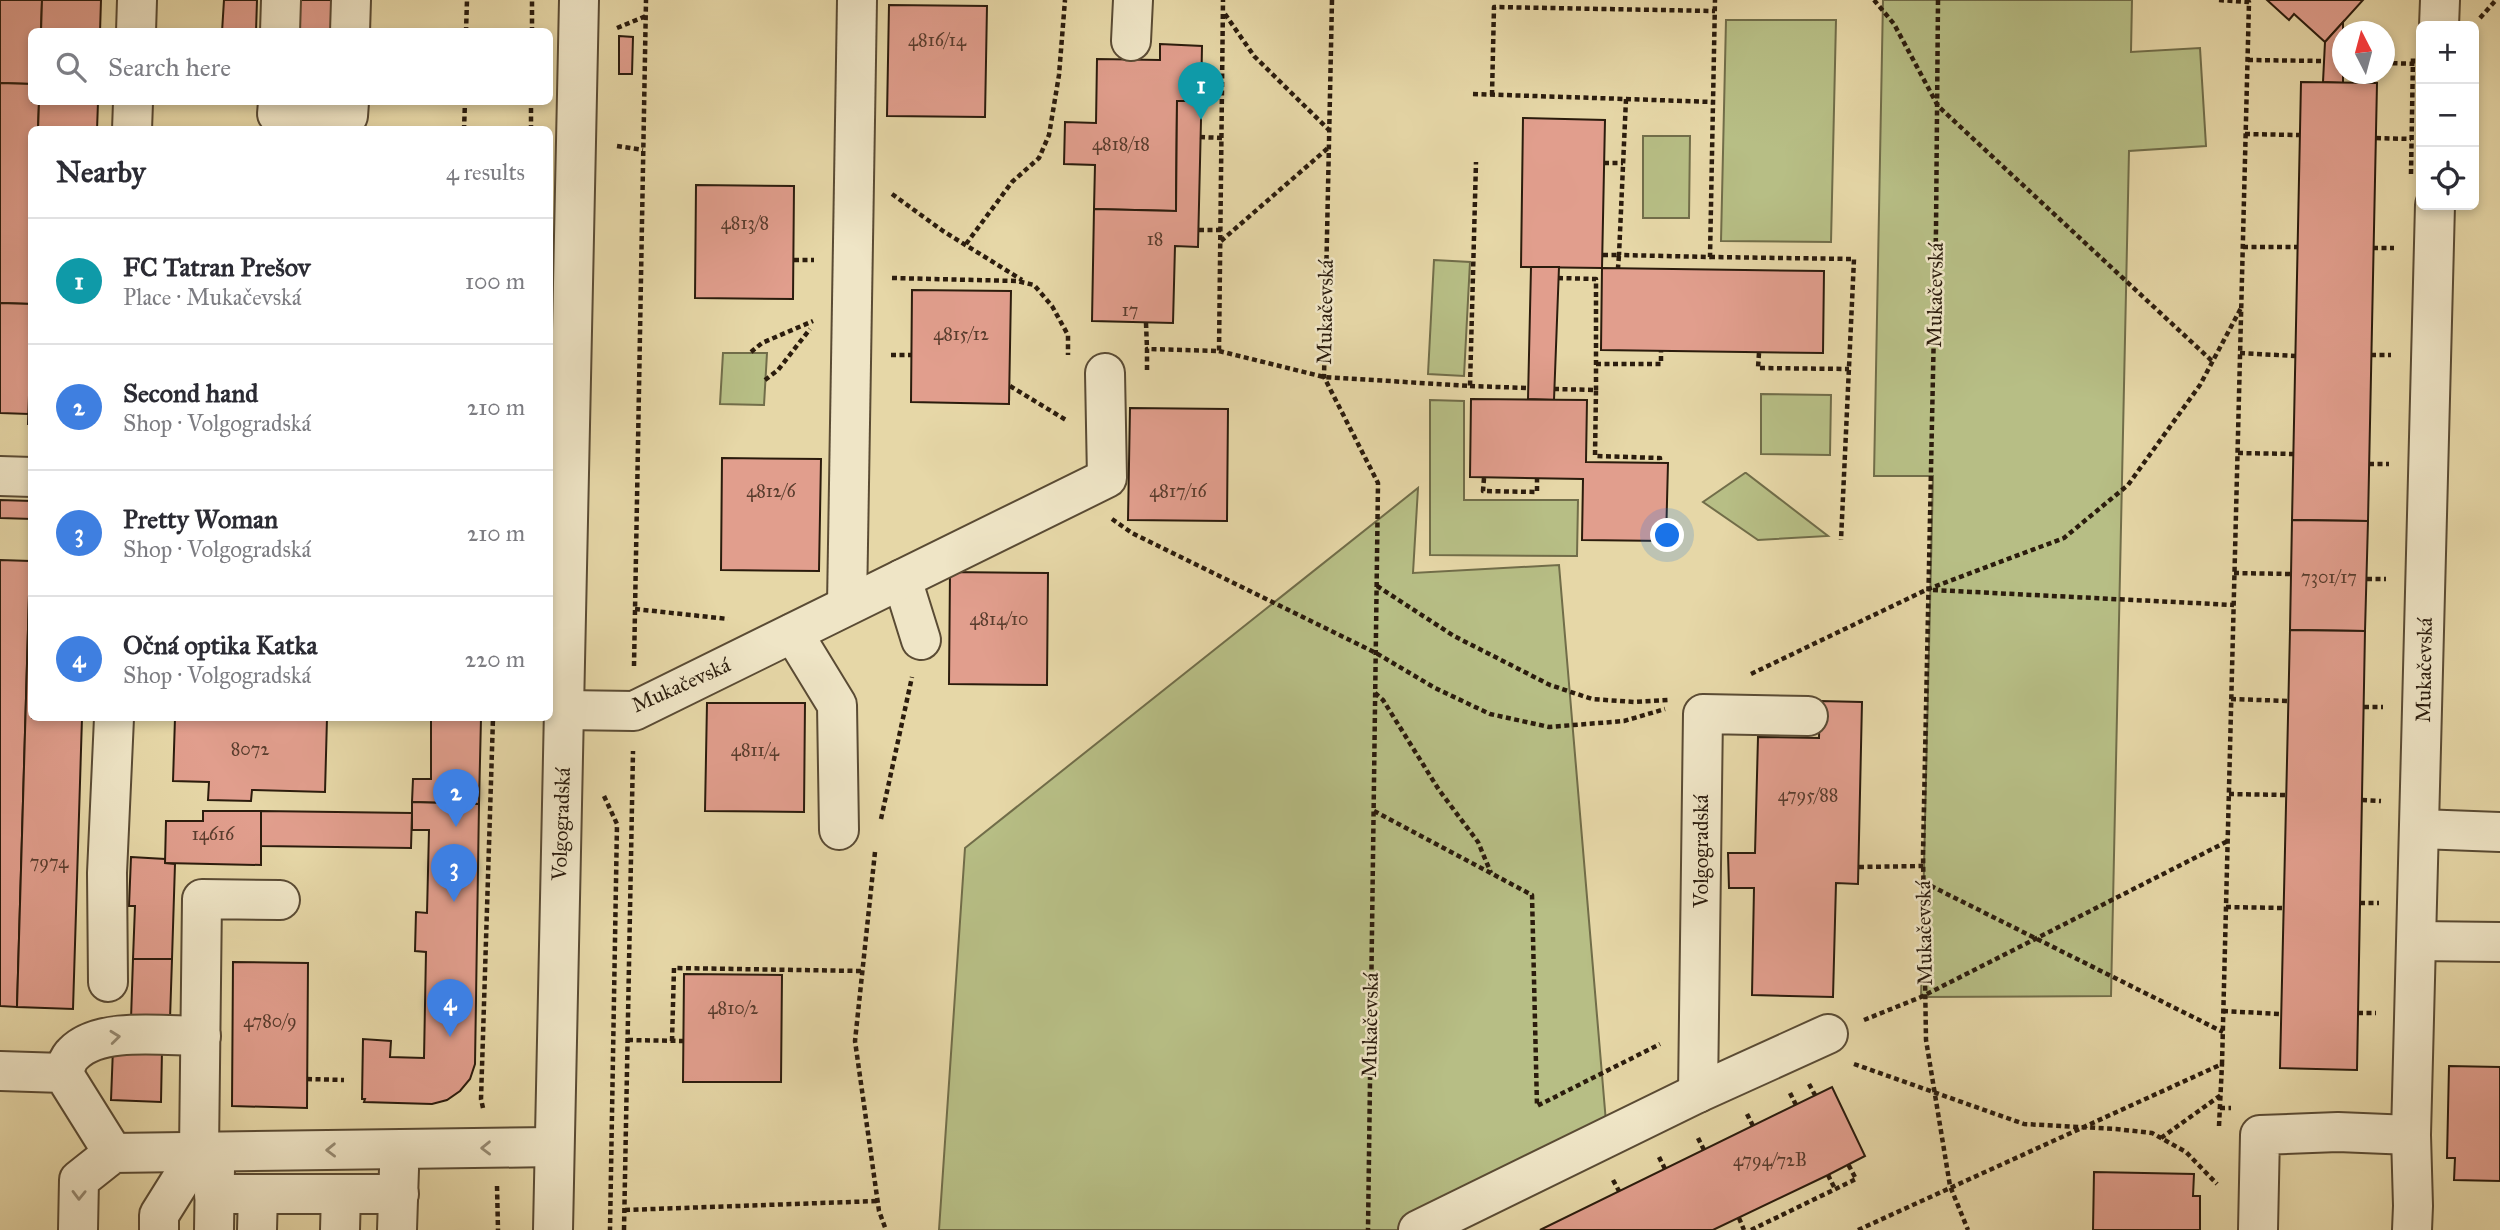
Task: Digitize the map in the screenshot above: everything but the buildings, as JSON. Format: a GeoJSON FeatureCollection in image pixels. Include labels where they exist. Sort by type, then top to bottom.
{"type":"FeatureCollection","features":[{"type":"Feature","properties":{"kind":"street"},"geometry":{"type":"LineString","coordinates":[[136,28],[137,0]]}},
{"type":"Feature","properties":{"kind":"street"},"geometry":{"type":"LineString","coordinates":[[280,28],[281,0]]}},
{"type":"Feature","properties":{"kind":"street"},"geometry":{"type":"LineString","coordinates":[[350,28],[351,0]]}},
{"type":"Feature","properties":{"kind":"street","name":"Volgogradská"},"geometry":{"type":"LineString","coordinates":[[553,1230],[564,710],[559,501],[579,0]]}},
{"type":"Feature","properties":{"kind":"street"},"geometry":{"type":"LineString","coordinates":[[848,606],[857,0]]}},
{"type":"Feature","properties":{"kind":"street"},"geometry":{"type":"LineString","coordinates":[[1131,41],[1133,0]]}},
{"type":"Feature","properties":{"kind":"street"},"geometry":{"type":"LineString","coordinates":[[2439,21],[2440,0]]}},
{"type":"Feature","properties":{"kind":"street"},"geometry":{"type":"LineString","coordinates":[[132,126],[133,105]]}},
{"type":"Feature","properties":{"kind":"street"},"geometry":{"type":"LineString","coordinates":[[278,105],[277,114],[348,116],[348,105]]}},
{"type":"Feature","properties":{"kind":"street","name":"Mukačevská"},"geometry":{"type":"LineString","coordinates":[[2412,1230],[2411,1135],[2435,210]]}},
{"type":"Feature","properties":{"kind":"street","name":"Mukačevská"},"geometry":{"type":"LineString","coordinates":[[564,710],[634,711],[1107,478],[1105,373]]}},
{"type":"Feature","properties":{"kind":"street"},"geometry":{"type":"LineString","coordinates":[[0,476],[28,477]]}},
{"type":"Feature","properties":{"kind":"street"},"geometry":{"type":"LineString","coordinates":[[902,579],[921,640]]}},
{"type":"Feature","properties":{"kind":"street"},"geometry":{"type":"LineString","coordinates":[[793,633],[837,705],[839,830]]}},
{"type":"Feature","properties":{"kind":"street","name":"Volgogradská"},"geometry":{"type":"LineString","coordinates":[[1698,1093],[1703,714],[1808,716]]}},
{"type":"Feature","properties":{"kind":"street"},"geometry":{"type":"LineString","coordinates":[[108,982],[107,873],[114,721]]}},
{"type":"Feature","properties":{"kind":"street"},"geometry":{"type":"LineString","coordinates":[[2420,829],[2500,832]]}},
{"type":"Feature","properties":{"kind":"street"},"geometry":{"type":"LineString","coordinates":[[281,900],[202,899],[201,1036],[207,1152],[214,1212],[368,1212],[400,1149]]}},
{"type":"Feature","properties":{"kind":"street"},"geometry":{"type":"LineString","coordinates":[[2417,941],[2500,942]]}},
{"type":"Feature","properties":{"kind":"street"},"geometry":{"type":"LineString","coordinates":[[1418,1230],[1698,1093],[1828,1034]]}},
{"type":"Feature","properties":{"kind":"street"},"geometry":{"type":"LineString","coordinates":[[63,1073],[71,1055],[89,1042],[113,1036],[201,1036]]}},
{"type":"Feature","properties":{"kind":"street"},"geometry":{"type":"LineString","coordinates":[[0,1071],[63,1073]]}},
{"type":"Feature","properties":{"kind":"street"},"geometry":{"type":"LineString","coordinates":[[63,1073],[113,1153]]}},
{"type":"Feature","properties":{"kind":"street"},"geometry":{"type":"LineString","coordinates":[[2258,1230],[2260,1135],[2338,1132],[2411,1135]]}},
{"type":"Feature","properties":{"kind":"street"},"geometry":{"type":"LineString","coordinates":[[78,1230],[79,1180],[113,1153],[554,1147]]}},
{"type":"Feature","properties":{"kind":"street"},"geometry":{"type":"LineString","coordinates":[[159,1230],[159,1214],[207,1152]]}},
{"type":"Feature","properties":{"kind":"path"},"geometry":{"type":"LineString","coordinates":[[466,28],[467,0]]}},
{"type":"Feature","properties":{"kind":"path"},"geometry":{"type":"LineString","coordinates":[[532,0],[532,28]]}},
{"type":"Feature","properties":{"kind":"path"},"geometry":{"type":"LineString","coordinates":[[624,1230],[646,0]]}},
{"type":"Feature","properties":{"kind":"path"},"geometry":{"type":"LineString","coordinates":[[966,244],[1012,182],[1039,158],[1049,135],[1059,75],[1065,0]]}},
{"type":"Feature","properties":{"kind":"path"},"geometry":{"type":"LineString","coordinates":[[1219,351],[1223,0]]}},
{"type":"Feature","properties":{"kind":"path","name":"Mukačevská"},"geometry":{"type":"LineString","coordinates":[[1332,0],[1324,377],[1378,483],[1368,1230]]}},
{"type":"Feature","properties":{"kind":"path"},"geometry":{"type":"LineString","coordinates":[[1710,257],[1716,0]]}},
{"type":"Feature","properties":{"kind":"path"},"geometry":{"type":"LineString","coordinates":[[1874,0],[1894,24],[1938,106],[2212,361]]}},
{"type":"Feature","properties":{"kind":"path","name":"Mukačevská"},"geometry":{"type":"LineString","coordinates":[[1938,0],[1923,866],[1926,1040],[1950,1186],[1968,1230]]}},
{"type":"Feature","properties":{"kind":"path"},"geometry":{"type":"LineString","coordinates":[[1858,1230],[2222,1064],[2249,2],[2218,0]]}},
{"type":"Feature","properties":{"kind":"path"},"geometry":{"type":"LineString","coordinates":[[2477,21],[2496,0]]}},
{"type":"Feature","properties":{"kind":"path"},"geometry":{"type":"LineString","coordinates":[[1492,95],[1494,7],[1715,11]]}},
{"type":"Feature","properties":{"kind":"path"},"geometry":{"type":"LineString","coordinates":[[1223,12],[1254,56],[1329,130]]}},
{"type":"Feature","properties":{"kind":"path"},"geometry":{"type":"LineString","coordinates":[[2248,60],[2324,61]]}},
{"type":"Feature","properties":{"kind":"path"},"geometry":{"type":"LineString","coordinates":[[2395,63],[2416,64]]}},
{"type":"Feature","properties":{"kind":"path"},"geometry":{"type":"LineString","coordinates":[[1473,94],[1713,102]]}},
{"type":"Feature","properties":{"kind":"path"},"geometry":{"type":"LineString","coordinates":[[1618,268],[1626,99]]}},
{"type":"Feature","properties":{"kind":"path"},"geometry":{"type":"LineString","coordinates":[[464,126],[465,105]]}},
{"type":"Feature","properties":{"kind":"path"},"geometry":{"type":"LineString","coordinates":[[531,105],[531,126]]}},
{"type":"Feature","properties":{"kind":"path"},"geometry":{"type":"LineString","coordinates":[[2245,134],[2300,135]]}},
{"type":"Feature","properties":{"kind":"path"},"geometry":{"type":"LineString","coordinates":[[1200,137],[1222,138]]}},
{"type":"Feature","properties":{"kind":"path"},"geometry":{"type":"LineString","coordinates":[[2375,138],[2411,139]]}},
{"type":"Feature","properties":{"kind":"path"},"geometry":{"type":"LineString","coordinates":[[1221,242],[1329,147]]}},
{"type":"Feature","properties":{"kind":"path"},"geometry":{"type":"LineString","coordinates":[[1471,386],[1476,162]]}},
{"type":"Feature","properties":{"kind":"path"},"geometry":{"type":"LineString","coordinates":[[1604,163],[1623,163]]}},
{"type":"Feature","properties":{"kind":"path"},"geometry":{"type":"LineString","coordinates":[[855,172],[900,198],[1026,283]]}},
{"type":"Feature","properties":{"kind":"path"},"geometry":{"type":"LineString","coordinates":[[1199,230],[1221,230]]}},
{"type":"Feature","properties":{"kind":"path"},"geometry":{"type":"LineString","coordinates":[[2243,247],[2297,247]]}},
{"type":"Feature","properties":{"kind":"path"},"geometry":{"type":"LineString","coordinates":[[1603,255],[1854,259],[1841,540]]}},
{"type":"Feature","properties":{"kind":"path"},"geometry":{"type":"LineString","coordinates":[[853,278],[1034,285],[1052,306],[1068,335],[1068,355]]}},
{"type":"Feature","properties":{"kind":"path"},"geometry":{"type":"LineString","coordinates":[[1559,278],[1596,279],[1595,456],[1660,458],[1660,463]]}},
{"type":"Feature","properties":{"kind":"path"},"geometry":{"type":"LineString","coordinates":[[1750,674],[1928,589],[2064,538],[2128,485],[2200,385],[2241,307]]}},
{"type":"Feature","properties":{"kind":"path"},"geometry":{"type":"LineString","coordinates":[[751,352],[762,343],[820,318],[778,370],[765,380]]}},
{"type":"Feature","properties":{"kind":"path"},"geometry":{"type":"LineString","coordinates":[[1105,373],[1147,374],[1146,323]]}},
{"type":"Feature","properties":{"kind":"path"},"geometry":{"type":"LineString","coordinates":[[1147,349],[1219,351],[1324,377],[1528,388]]}},
{"type":"Feature","properties":{"kind":"path"},"geometry":{"type":"LineString","coordinates":[[1596,364],[1661,364],[1661,351]]}},
{"type":"Feature","properties":{"kind":"path"},"geometry":{"type":"LineString","coordinates":[[1759,353],[1758,368],[1849,369]]}},
{"type":"Feature","properties":{"kind":"path"},"geometry":{"type":"LineString","coordinates":[[2240,354],[2295,356]]}},
{"type":"Feature","properties":{"kind":"path"},"geometry":{"type":"LineString","coordinates":[[1010,386],[1107,444]]}},
{"type":"Feature","properties":{"kind":"path"},"geometry":{"type":"LineString","coordinates":[[1554,389],[1596,390]]}},
{"type":"Feature","properties":{"kind":"path"},"geometry":{"type":"LineString","coordinates":[[2238,453],[2293,454]]}},
{"type":"Feature","properties":{"kind":"path"},"geometry":{"type":"LineString","coordinates":[[1484,478],[1483,491],[1537,492],[1537,478]]}},
{"type":"Feature","properties":{"kind":"path"},"geometry":{"type":"LineString","coordinates":[[1076,494],[1132,533],[1376,653],[1435,688],[1490,714],[1549,727],[1624,722],[1674,703],[1592,699],[1550,685],[1454,636],[1377,586]]}},
{"type":"Feature","properties":{"kind":"path"},"geometry":{"type":"LineString","coordinates":[[2234,573],[2290,574]]}},
{"type":"Feature","properties":{"kind":"path"},"geometry":{"type":"LineString","coordinates":[[1928,589],[2234,605]]}},
{"type":"Feature","properties":{"kind":"path"},"geometry":{"type":"LineString","coordinates":[[635,609],[733,620]]}},
{"type":"Feature","properties":{"kind":"path"},"geometry":{"type":"LineString","coordinates":[[880,826],[921,640]]}},
{"type":"Feature","properties":{"kind":"path"},"geometry":{"type":"LineString","coordinates":[[1375,693],[1383,700],[1439,790],[1478,842],[1492,873]]}},
{"type":"Feature","properties":{"kind":"path"},"geometry":{"type":"LineString","coordinates":[[2231,699],[2288,701]]}},
{"type":"Feature","properties":{"kind":"path"},"geometry":{"type":"LineString","coordinates":[[481,1100],[493,721]]}},
{"type":"Feature","properties":{"kind":"path"},"geometry":{"type":"LineString","coordinates":[[601,790],[617,824],[610,1230]]}},
{"type":"Feature","properties":{"kind":"path"},"geometry":{"type":"LineString","coordinates":[[2229,794],[2286,795]]}},
{"type":"Feature","properties":{"kind":"path"},"geometry":{"type":"LineString","coordinates":[[1374,811],[1532,895],[1537,1106],[1699,1025]]}},
{"type":"Feature","properties":{"kind":"path"},"geometry":{"type":"LineString","coordinates":[[877,839],[855,1041],[878,1201],[886,1230]]}},
{"type":"Feature","properties":{"kind":"path"},"geometry":{"type":"LineString","coordinates":[[1828,1034],[1925,994],[2228,841]]}},
{"type":"Feature","properties":{"kind":"path"},"geometry":{"type":"LineString","coordinates":[[1858,867],[1923,866]]}},
{"type":"Feature","properties":{"kind":"path"},"geometry":{"type":"LineString","coordinates":[[1923,882],[2223,1032]]}},
{"type":"Feature","properties":{"kind":"path"},"geometry":{"type":"LineString","coordinates":[[2226,907],[2284,908]]}},
{"type":"Feature","properties":{"kind":"path"},"geometry":{"type":"LineString","coordinates":[[672,1041],[674,968],[863,971]]}},
{"type":"Feature","properties":{"kind":"path"},"geometry":{"type":"LineString","coordinates":[[2223,1011],[2281,1014]]}},
{"type":"Feature","properties":{"kind":"path"},"geometry":{"type":"LineString","coordinates":[[628,1040],[683,1041]]}},
{"type":"Feature","properties":{"kind":"path"},"geometry":{"type":"LineString","coordinates":[[1852,1063],[2024,1124],[2152,1133],[2186,1152],[2217,1184]]}},
{"type":"Feature","properties":{"kind":"path"},"geometry":{"type":"LineString","coordinates":[[1779,1098],[1820,1078]]}},
{"type":"Feature","properties":{"kind":"path"},"geometry":{"type":"LineString","coordinates":[[307,1079],[344,1080]]}},
{"type":"Feature","properties":{"kind":"path"},"geometry":{"type":"LineString","coordinates":[[1809,1083],[1815,1095]]}},
{"type":"Feature","properties":{"kind":"path"},"geometry":{"type":"LineString","coordinates":[[1790,1093],[1796,1105]]}},
{"type":"Feature","properties":{"kind":"path"},"geometry":{"type":"LineString","coordinates":[[2161,1138],[2221,1095]]}},
{"type":"Feature","properties":{"kind":"path"},"geometry":{"type":"LineString","coordinates":[[1735,1119],[1758,1108]]}},
{"type":"Feature","properties":{"kind":"path"},"geometry":{"type":"LineString","coordinates":[[1747,1113],[1753,1126]]}},
{"type":"Feature","properties":{"kind":"path"},"geometry":{"type":"LineString","coordinates":[[1688,1142],[1710,1131]]}},
{"type":"Feature","properties":{"kind":"path"},"geometry":{"type":"LineString","coordinates":[[1698,1138],[1704,1150]]}},
{"type":"Feature","properties":{"kind":"path"},"geometry":{"type":"LineString","coordinates":[[1647,1162],[1669,1152]]}},
{"type":"Feature","properties":{"kind":"path"},"geometry":{"type":"LineString","coordinates":[[1659,1156],[1665,1169]]}},
{"type":"Feature","properties":{"kind":"path"},"geometry":{"type":"LineString","coordinates":[[1751,1230],[1856,1179],[1848,1164]]}},
{"type":"Feature","properties":{"kind":"path"},"geometry":{"type":"LineString","coordinates":[[1601,1184],[1624,1173]]}},
{"type":"Feature","properties":{"kind":"path"},"geometry":{"type":"LineString","coordinates":[[1828,1175],[1835,1189]]}},
{"type":"Feature","properties":{"kind":"path"},"geometry":{"type":"LineString","coordinates":[[1612,1179],[1619,1191]]}},
{"type":"Feature","properties":{"kind":"path"},"geometry":{"type":"LineString","coordinates":[[625,1210],[878,1201]]}},
{"type":"Feature","properties":{"kind":"path"},"geometry":{"type":"LineString","coordinates":[[1739,1218],[1744,1230]]}},
{"type":"Feature","properties":{"kind":"green space"},"geometry":{"type":"Polygon","coordinates":[[[1883,0],[2132,0],[2131,52],[2200,48],[2206,146],[2129,151],[2111,996],[1921,997],[1933,476],[1874,476],[1883,0]]]}},
{"type":"Feature","properties":{"kind":"green space"},"geometry":{"type":"Polygon","coordinates":[[[1726,20],[1836,20],[1831,242],[1721,241],[1726,20]]]}},
{"type":"Feature","properties":{"kind":"green space"},"geometry":{"type":"Polygon","coordinates":[[[1643,136],[1690,136],[1689,218],[1643,218],[1643,136]]]}},
{"type":"Feature","properties":{"kind":"green space"},"geometry":{"type":"Polygon","coordinates":[[[1434,260],[1470,262],[1464,376],[1428,374],[1434,260]]]}},
{"type":"Feature","properties":{"kind":"green space"},"geometry":{"type":"Polygon","coordinates":[[[723,353],[767,353],[764,405],[720,404],[723,353]]]}},
{"type":"Feature","properties":{"kind":"green space"},"geometry":{"type":"Polygon","coordinates":[[[1761,394],[1831,395],[1830,455],[1761,454],[1761,394]]]}},
{"type":"Feature","properties":{"kind":"green space"},"geometry":{"type":"Polygon","coordinates":[[[1430,400],[1464,401],[1464,500],[1578,500],[1577,556],[1430,555],[1430,400]]]}},
{"type":"Feature","properties":{"kind":"green space"},"geometry":{"type":"Polygon","coordinates":[[[1745,473],[1828,536],[1758,540],[1703,502],[1745,473]]]}},
{"type":"Feature","properties":{"kind":"green space"},"geometry":{"type":"Polygon","coordinates":[[[1418,488],[1413,573],[1559,565],[1608,1146],[1433,1230],[939,1230],[965,848],[1418,488]]]}},
{"type":"Feature","properties":{"kind":"place","name":"FC Tatran Prešov"},"geometry":{"type":"Point","coordinates":[1201,120]}},
{"type":"Feature","properties":{"kind":"place","name":"Second hand"},"geometry":{"type":"Point","coordinates":[456,827]}},
{"type":"Feature","properties":{"kind":"place","name":"Pretty Woman"},"geometry":{"type":"Point","coordinates":[454,902]}},
{"type":"Feature","properties":{"kind":"place","name":"Očná optika Katka"},"geometry":{"type":"Point","coordinates":[450,1037]}}]}
